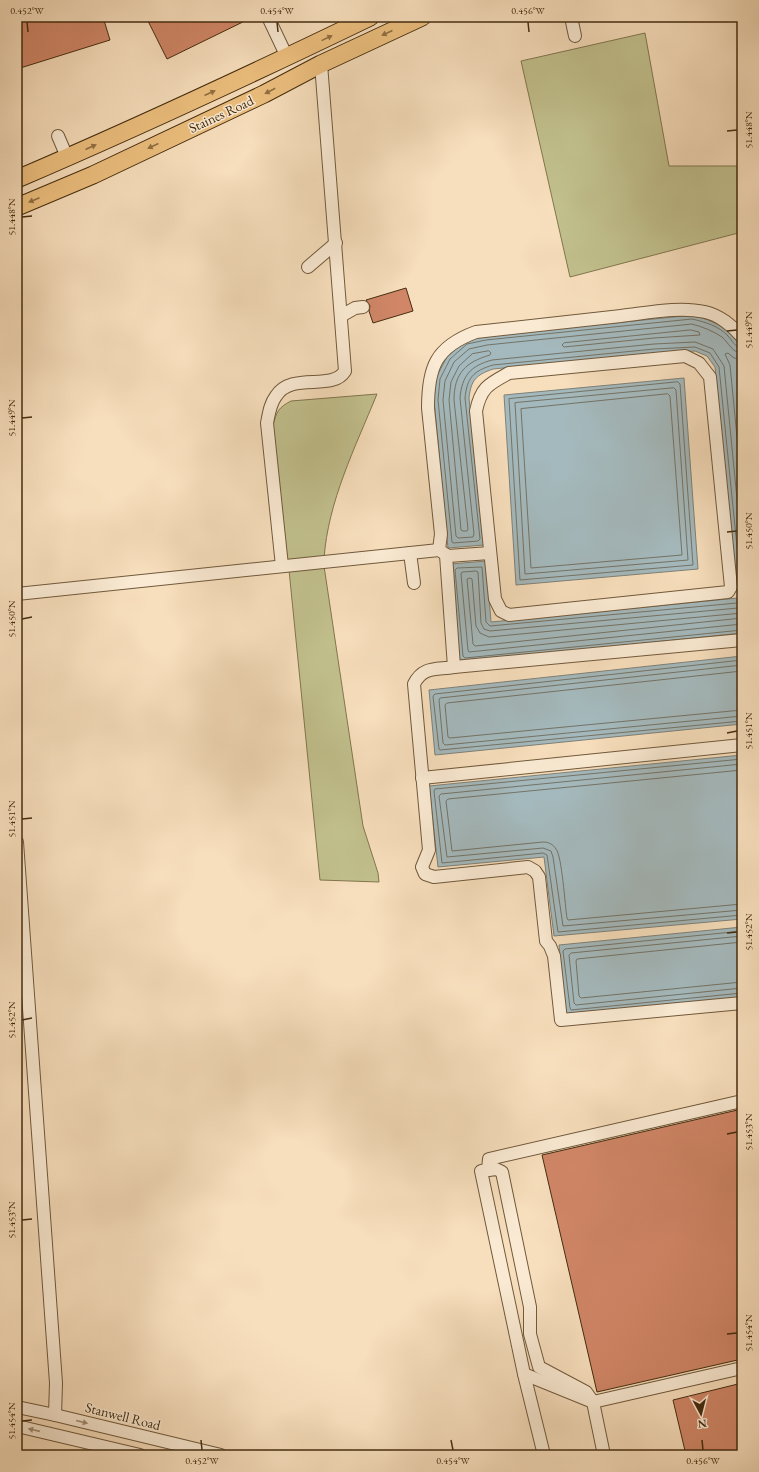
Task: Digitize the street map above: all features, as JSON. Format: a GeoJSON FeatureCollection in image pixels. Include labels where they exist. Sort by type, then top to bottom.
{"type":"FeatureCollection","features":[{"type":"Feature","properties":{"kind":"highway","name":"Staines Road"},"geometry":{"type":"LineString","coordinates":[[17,179],[288,57],[370,17]]}},
{"type":"Feature","properties":{"kind":"highway","name":"Staines Road"},"geometry":{"type":"LineString","coordinates":[[17,207],[100,172],[264,94],[321,64],[422,17]]}},
{"type":"Feature","properties":{"kind":"street"},"geometry":{"type":"LineString","coordinates":[[268,17],[288,57]]}},
{"type":"Feature","properties":{"kind":"street"},"geometry":{"type":"LineString","coordinates":[[571,17],[575,36]]}},
{"type":"Feature","properties":{"kind":"street"},"geometry":{"type":"LineString","coordinates":[[282,566],[267,423],[270,408],[276,395],[294,383],[333,380],[342,376],[345,371],[321,64]]}},
{"type":"Feature","properties":{"kind":"street"},"geometry":{"type":"LineString","coordinates":[[58,136],[67,157]]}},
{"type":"Feature","properties":{"kind":"street"},"geometry":{"type":"LineString","coordinates":[[308,267],[336,243]]}},
{"type":"Feature","properties":{"kind":"street"},"geometry":{"type":"LineString","coordinates":[[341,316],[355,308],[362,307]]}},
{"type":"Feature","properties":{"kind":"street"},"geometry":{"type":"LineString","coordinates":[[454,667],[428,408],[430,374],[438,358],[449,346],[463,337],[476,332],[654,312],[692,310],[707,312],[719,317],[742,337]]}},
{"type":"Feature","properties":{"kind":"street"},"geometry":{"type":"LineString","coordinates":[[685,356],[699,363],[710,377],[731,587],[728,592],[509,615],[501,610],[495,599],[490,553],[476,411],[479,396],[490,383],[509,373],[685,356]]}},
{"type":"Feature","properties":{"kind":"street"},"geometry":{"type":"LineString","coordinates":[[17,594],[410,553],[442,552],[448,556],[490,553]]}},
{"type":"Feature","properties":{"kind":"street"},"geometry":{"type":"LineString","coordinates":[[410,553],[414,583]]}},
{"type":"Feature","properties":{"kind":"street"},"geometry":{"type":"LineString","coordinates":[[742,640],[454,667],[425,671],[418,676],[414,684],[429,850],[427,859],[422,867],[425,874],[434,877],[528,867],[535,871],[539,877],[546,941],[554,956],[560,1020],[742,1003]]}},
{"type":"Feature","properties":{"kind":"street"},"geometry":{"type":"LineString","coordinates":[[422,778],[742,745]]}},
{"type":"Feature","properties":{"kind":"street"},"geometry":{"type":"LineString","coordinates":[[17,842],[56,1383],[55,1415]]}},
{"type":"Feature","properties":{"kind":"street"},"geometry":{"type":"LineString","coordinates":[[488,1170],[489,1159],[742,1102]]}},
{"type":"Feature","properties":{"kind":"street"},"geometry":{"type":"LineString","coordinates":[[544,1455],[524,1374],[482,1171],[496,1169],[502,1172],[530,1307],[530,1334],[539,1366],[586,1392],[593,1402],[604,1455]]}},
{"type":"Feature","properties":{"kind":"street"},"geometry":{"type":"LineString","coordinates":[[524,1374],[593,1402],[742,1368]]}},
{"type":"Feature","properties":{"kind":"street","name":"Stanwell Road"},"geometry":{"type":"LineString","coordinates":[[17,1407],[221,1455]]}},
{"type":"Feature","properties":{"kind":"street"},"geometry":{"type":"LineString","coordinates":[[17,1426],[140,1455]]}},
{"type":"Feature","properties":{"kind":"shaded area"},"geometry":{"type":"Polygon","coordinates":[[[645,33],[669,166],[742,166],[742,232],[570,277],[521,61],[645,33]]]}},
{"type":"Feature","properties":{"kind":"shaded area"},"geometry":{"type":"Polygon","coordinates":[[[377,394],[337,496],[331,516],[324,559],[286,563],[273,425],[277,413],[283,406],[291,401],[377,394]]]}},
{"type":"Feature","properties":{"kind":"shaded area"},"geometry":{"type":"Polygon","coordinates":[[[324,566],[363,826],[378,873],[379,882],[320,880],[289,570],[324,566]]]}},
{"type":"Feature","properties":{"kind":"water"},"geometry":{"type":"Polygon","coordinates":[[[693,315],[728,330],[742,348],[742,633],[460,662],[451,564],[486,561],[491,622],[738,598],[715,367],[707,356],[695,351],[655,353],[493,369],[478,376],[473,382],[469,398],[484,545],[448,548],[434,400],[436,378],[447,357],[465,340],[486,336],[693,315]]]}},
{"type":"Feature","properties":{"kind":"water"},"geometry":{"type":"Polygon","coordinates":[[[684,378],[698,569],[516,585],[504,395],[684,378]]]}},
{"type":"Feature","properties":{"kind":"water"},"geometry":{"type":"Polygon","coordinates":[[[742,656],[742,724],[435,755],[429,690],[742,656]]]}},
{"type":"Feature","properties":{"kind":"water"},"geometry":{"type":"Polygon","coordinates":[[[742,755],[742,919],[554,936],[544,857],[438,867],[429,786],[742,755]]]}},
{"type":"Feature","properties":{"kind":"water"},"geometry":{"type":"Polygon","coordinates":[[[742,927],[742,997],[566,1015],[559,945],[742,927]]]}},
{"type":"Feature","properties":{"kind":"building"},"geometry":{"type":"Polygon","coordinates":[[[17,17],[103,17],[110,40],[17,69],[17,17]]]}},
{"type":"Feature","properties":{"kind":"building"},"geometry":{"type":"Polygon","coordinates":[[[146,17],[253,17],[167,59],[146,17]]]}},
{"type":"Feature","properties":{"kind":"building"},"geometry":{"type":"Polygon","coordinates":[[[406,288],[413,311],[373,323],[369,311],[370,306],[366,300],[406,288]]]}},
{"type":"Feature","properties":{"kind":"building"},"geometry":{"type":"Polygon","coordinates":[[[742,1109],[742,1359],[597,1392],[542,1155],[742,1109]]]}},
{"type":"Feature","properties":{"kind":"building"},"geometry":{"type":"Polygon","coordinates":[[[742,1383],[742,1455],[686,1455],[673,1400],[742,1383]]]}}]}
